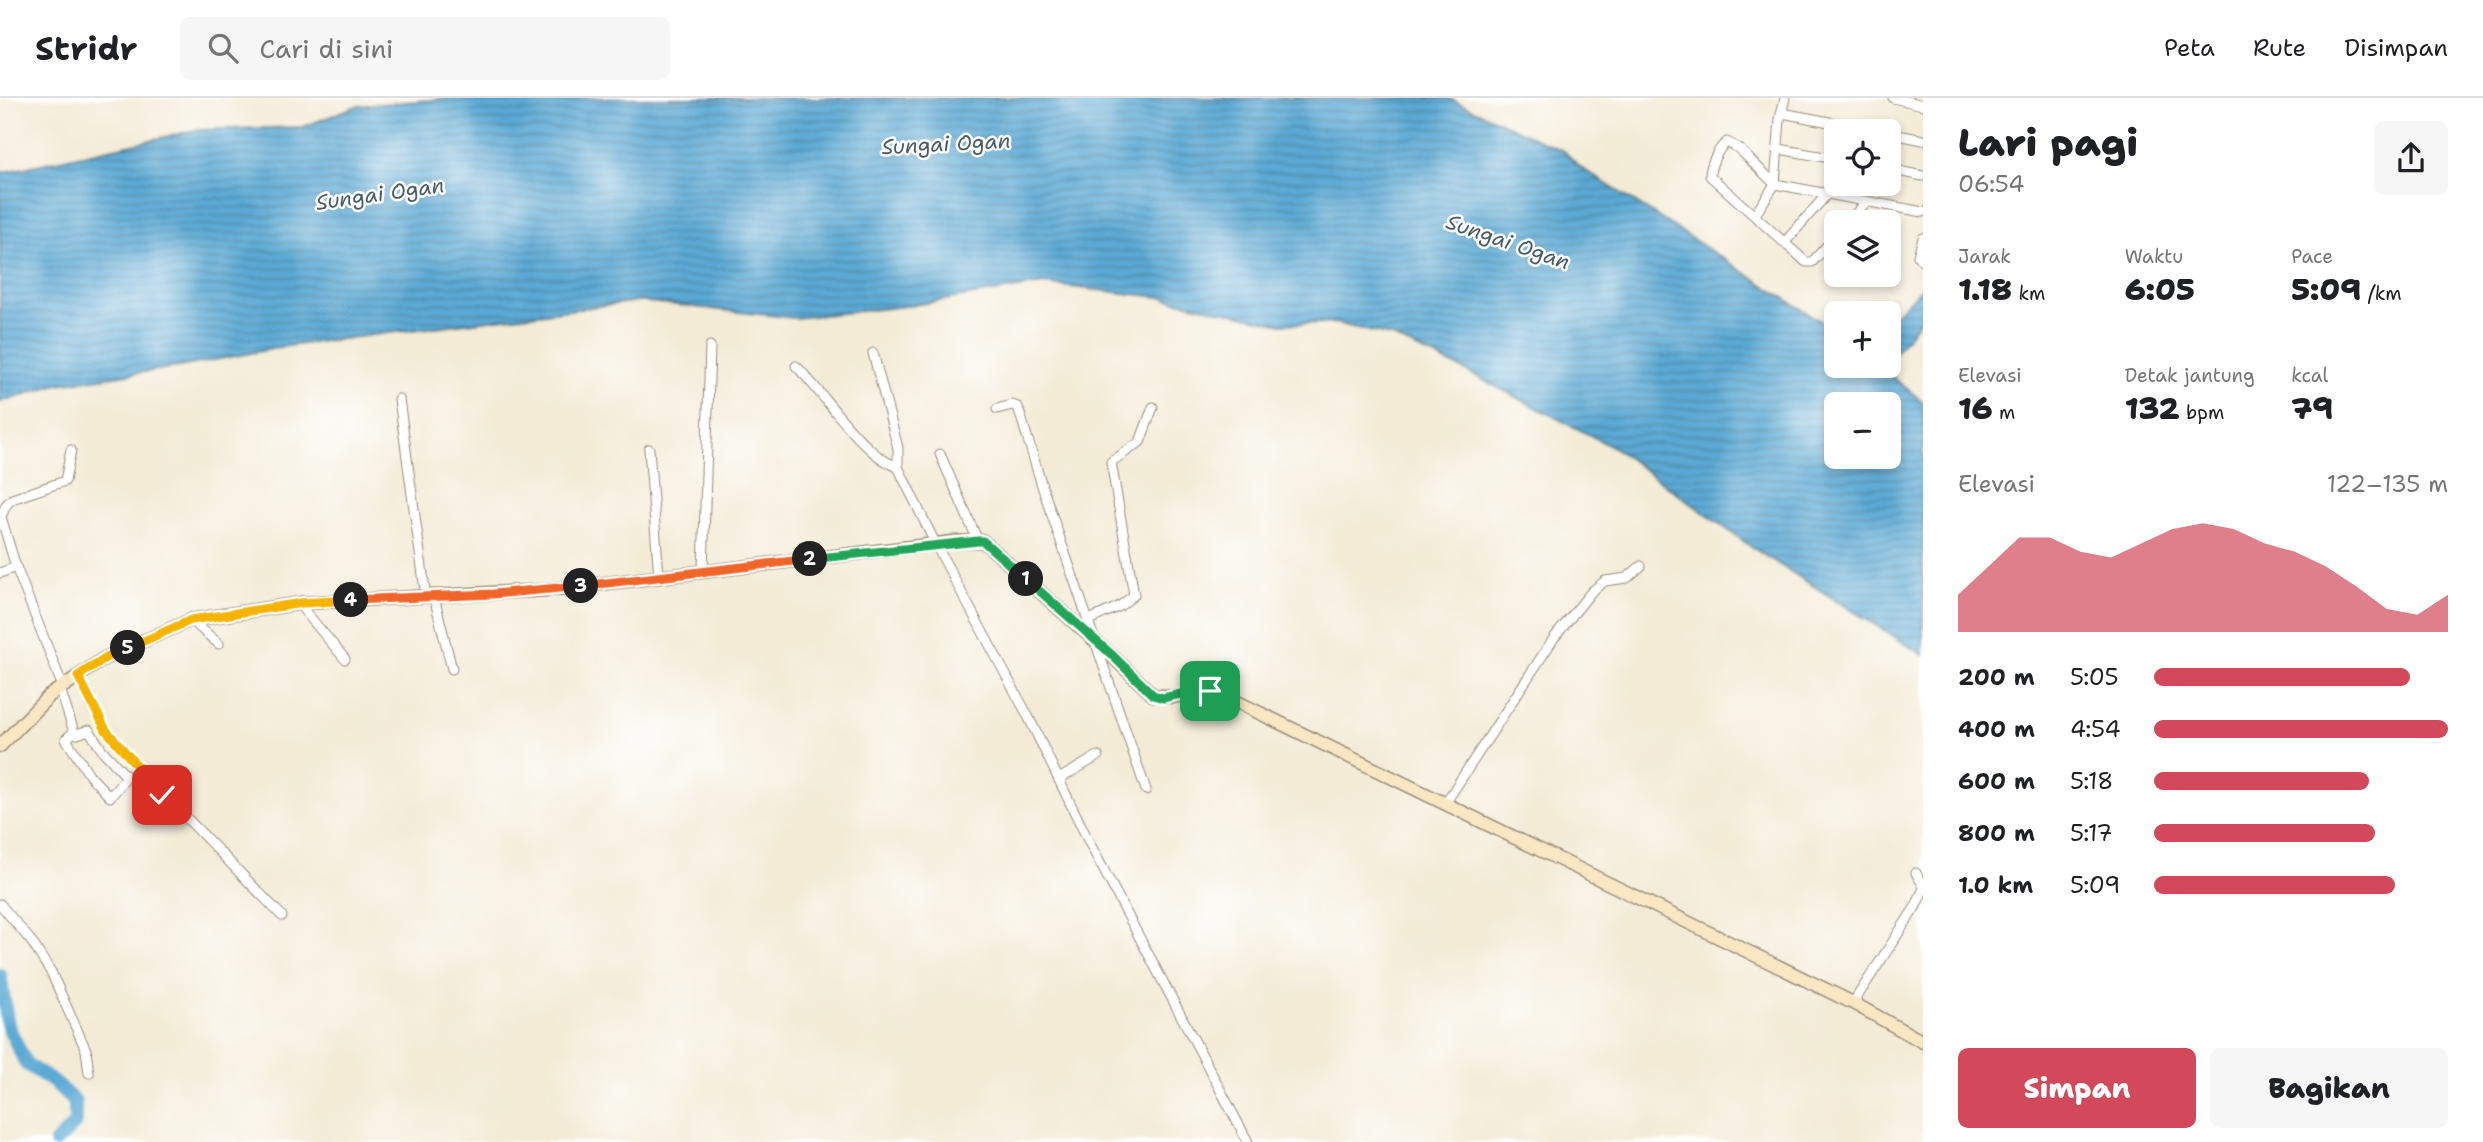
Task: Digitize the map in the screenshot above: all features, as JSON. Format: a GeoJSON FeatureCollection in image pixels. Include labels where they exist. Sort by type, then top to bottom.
{"type":"FeatureCollection","features":[{"type":"Feature","properties":{"kind":"street"},"geometry":{"type":"LineString","coordinates":[[1755,215],[1775,184],[1785,98]]}},
{"type":"Feature","properties":{"kind":"street"},"geometry":{"type":"LineString","coordinates":[[1893,98],[1923,104]]}},
{"type":"Feature","properties":{"kind":"street"},"geometry":{"type":"LineString","coordinates":[[1782,113],[1824,121]]}},
{"type":"Feature","properties":{"kind":"street"},"geometry":{"type":"LineString","coordinates":[[1901,136],[1923,140]]}},
{"type":"Feature","properties":{"kind":"street"},"geometry":{"type":"LineString","coordinates":[[1824,192],[1775,184],[1738,148],[1727,142],[1723,144],[1710,168],[1710,176],[1809,263],[1824,248]]}},
{"type":"Feature","properties":{"kind":"street"},"geometry":{"type":"LineString","coordinates":[[1779,149],[1824,157]]}},
{"type":"Feature","properties":{"kind":"street"},"geometry":{"type":"LineString","coordinates":[[1901,172],[1923,176]]}},
{"type":"Feature","properties":{"kind":"street"},"geometry":{"type":"LineString","coordinates":[[1785,242],[1825,196]]}},
{"type":"Feature","properties":{"kind":"street"},"geometry":{"type":"LineString","coordinates":[[1843,196],[1923,212]]}},
{"type":"Feature","properties":{"kind":"street"},"geometry":{"type":"LineString","coordinates":[[1859,210],[1867,201]]}},
{"type":"Feature","properties":{"kind":"street"},"geometry":{"type":"LineString","coordinates":[[1923,238],[1918,256],[1923,262]]}},
{"type":"Feature","properties":{"kind":"street"},"geometry":{"type":"LineString","coordinates":[[703,571],[710,346]]}},
{"type":"Feature","properties":{"kind":"street"},"geometry":{"type":"LineString","coordinates":[[873,353],[898,449],[898,467],[936,545],[1061,777],[1097,858],[1248,1142]]}},
{"type":"Feature","properties":{"kind":"street"},"geometry":{"type":"LineString","coordinates":[[796,366],[882,461],[898,467]]}},
{"type":"Feature","properties":{"kind":"street"},"geometry":{"type":"LineString","coordinates":[[399,399],[430,597],[452,669]]}},
{"type":"Feature","properties":{"kind":"street"},"geometry":{"type":"LineString","coordinates":[[997,409],[1012,405],[1018,407],[1043,489],[1146,789]]}},
{"type":"Feature","properties":{"kind":"street"},"geometry":{"type":"LineString","coordinates":[[1088,620],[1120,606],[1133,598],[1135,593],[1111,462],[1136,446],[1153,407]]}},
{"type":"Feature","properties":{"kind":"street"},"geometry":{"type":"LineString","coordinates":[[649,449],[659,576]]}},
{"type":"Feature","properties":{"kind":"street"},"geometry":{"type":"LineString","coordinates":[[71,450],[65,481],[12,499],[1,517],[16,567],[62,688],[74,732]]}},
{"type":"Feature","properties":{"kind":"street"},"geometry":{"type":"LineString","coordinates":[[940,454],[976,541]]}},
{"type":"Feature","properties":{"kind":"street"},"geometry":{"type":"LineString","coordinates":[[0,745],[49,696],[105,658],[191,620],[298,603],[549,590],[953,542],[983,541],[1153,695],[1172,697],[1200,691],[1219,693],[1853,1003],[1923,1042]]}},
{"type":"Feature","properties":{"kind":"street"},"geometry":{"type":"LineString","coordinates":[[1446,803],[1554,638],[1592,591],[1605,581],[1627,578],[1641,566]]}},
{"type":"Feature","properties":{"kind":"street"},"geometry":{"type":"LineString","coordinates":[[0,573],[16,567]]}},
{"type":"Feature","properties":{"kind":"street"},"geometry":{"type":"LineString","coordinates":[[298,603],[345,659]]}},
{"type":"Feature","properties":{"kind":"street"},"geometry":{"type":"LineString","coordinates":[[191,620],[219,644]]}},
{"type":"Feature","properties":{"kind":"street"},"geometry":{"type":"LineString","coordinates":[[78,676],[106,730],[139,770],[282,916]]}},
{"type":"Feature","properties":{"kind":"street"},"geometry":{"type":"LineString","coordinates":[[89,730],[100,748],[127,777],[110,797],[90,776],[66,739],[74,732],[77,734],[89,730]]}},
{"type":"Feature","properties":{"kind":"street"},"geometry":{"type":"LineString","coordinates":[[1061,777],[1098,756]]}},
{"type":"Feature","properties":{"kind":"street"},"geometry":{"type":"LineString","coordinates":[[1916,873],[1923,885]]}},
{"type":"Feature","properties":{"kind":"street"},"geometry":{"type":"LineString","coordinates":[[1853,1003],[1916,906],[1923,890]]}},
{"type":"Feature","properties":{"kind":"street"},"geometry":{"type":"LineString","coordinates":[[0,904],[37,950],[53,976],[86,1050],[89,1073]]}},
{"type":"Feature","properties":{"kind":"water","name":"Sungai Ogan"},"geometry":{"type":"Polygon","coordinates":[[[453,98],[1448,98],[1564,151],[1580,167],[1824,323],[1824,378],[1894,378],[1923,402],[1923,655],[1753,548],[1613,447],[1460,368],[1390,336],[1335,323],[1281,324],[1160,297],[1043,284],[907,306],[795,318],[639,301],[287,346],[179,367],[58,384],[0,402],[0,173],[196,130],[303,127],[356,106],[453,98]]]}},
{"type":"Feature","properties":{"kind":"water"},"geometry":{"type":"Polygon","coordinates":[[[1923,287],[1923,316],[1901,345],[1901,308],[1923,287]]]}},
{"type":"Feature","properties":{"kind":"waterway"},"geometry":{"type":"LineString","coordinates":[[0,975],[8,1026],[26,1064],[55,1083],[75,1102],[75,1124],[56,1142]]}},
{"type":"Feature","properties":{"kind":"route"},"geometry":{"type":"LineString","coordinates":[[162,795],[106,730],[78,676],[105,658],[191,620],[302,603],[549,590],[973,540],[983,541],[1111,654],[1153,695],[1163,698],[1189,692],[1210,691]]}}]}
